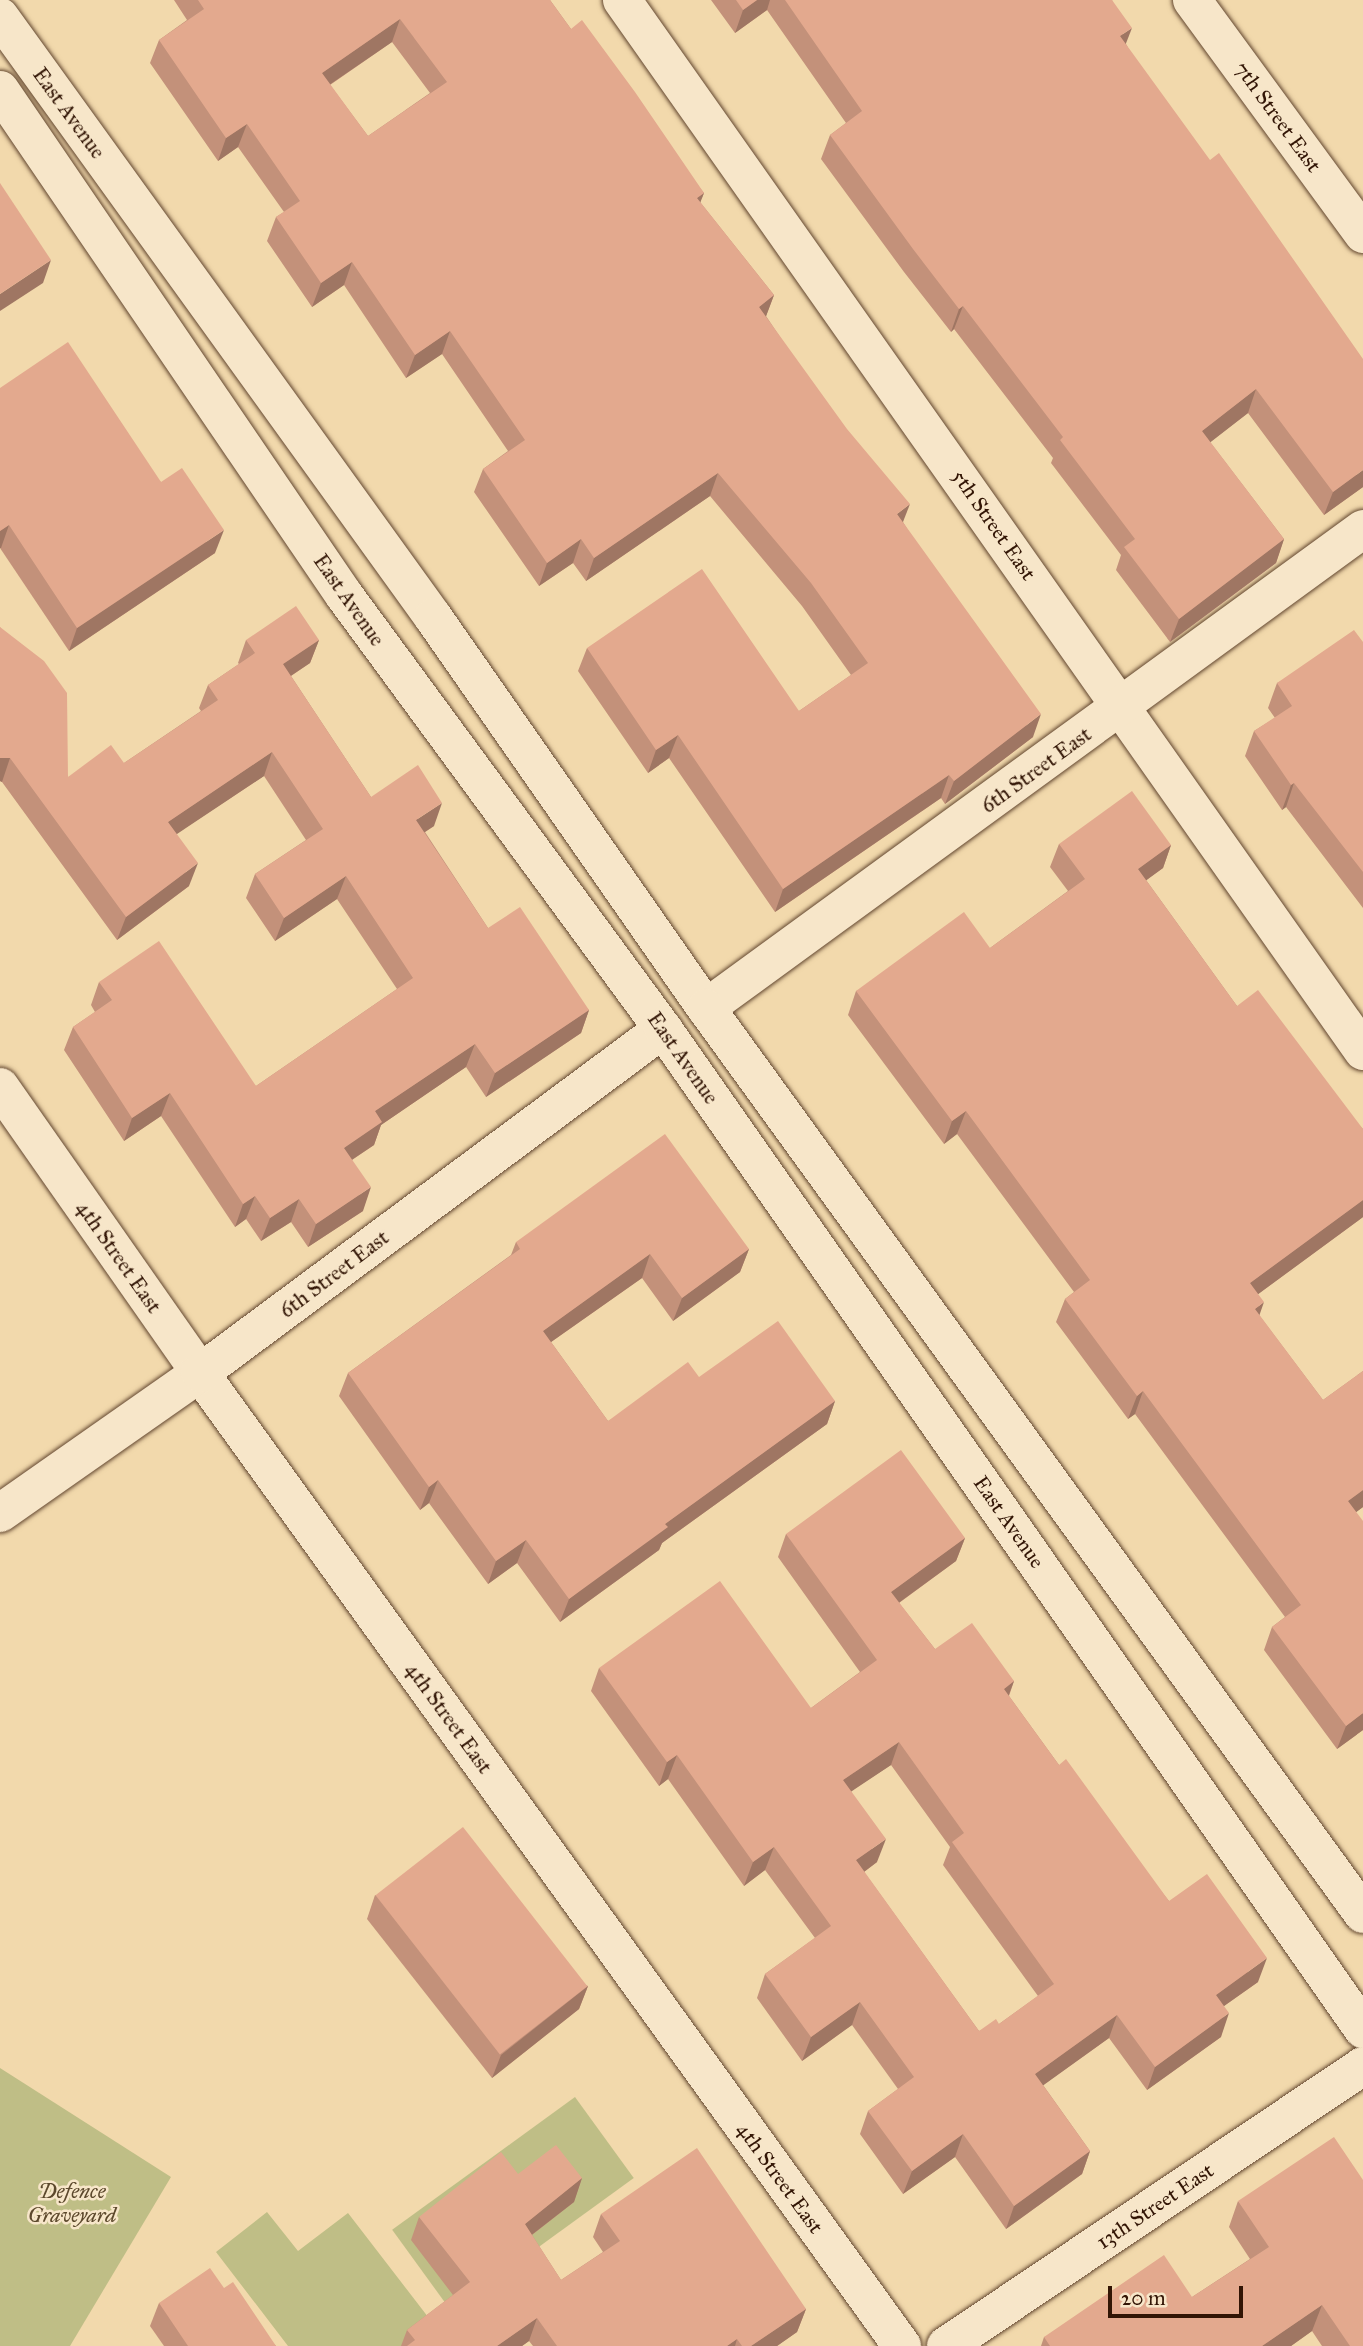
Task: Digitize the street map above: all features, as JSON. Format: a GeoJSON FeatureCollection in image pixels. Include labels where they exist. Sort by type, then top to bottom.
{"type":"FeatureCollection","features":[{"type":"Feature","properties":{"kind":"street","name":"5th Street East"},"geometry":{"type":"LineString","coordinates":[[622,0],[1363,1051]]}},
{"type":"Feature","properties":{"kind":"street","name":"7th Street East"},"geometry":{"type":"LineString","coordinates":[[1192,0],[1363,234]]}},
{"type":"Feature","properties":{"kind":"street","name":"East Avenue"},"geometry":{"type":"LineString","coordinates":[[0,17],[433,617],[706,1009],[1363,1914]]}},
{"type":"Feature","properties":{"kind":"street","name":"East Avenue"},"geometry":{"type":"LineString","coordinates":[[0,90],[344,595],[663,1029],[1363,2029]]}},
{"type":"Feature","properties":{"kind":"street","name":"6th Street East"},"geometry":{"type":"LineString","coordinates":[[706,1009],[1123,707],[1363,529]]}},
{"type":"Feature","properties":{"kind":"street","name":"6th Street East"},"geometry":{"type":"LineString","coordinates":[[0,1513],[200,1373],[663,1029]]}},
{"type":"Feature","properties":{"kind":"street","name":"4th Street East"},"geometry":{"type":"LineString","coordinates":[[0,1087],[200,1373],[902,2346]]}},
{"type":"Feature","properties":{"kind":"street","name":"13th Street East"},"geometry":{"type":"LineString","coordinates":[[946,2346],[1363,2066]]}},
{"type":"Feature","properties":{"kind":"green space","name":"Defence Graveyard"},"geometry":{"type":"Polygon","coordinates":[[[0,2068],[171,2177],[70,2346],[0,2346],[0,2068]]]}},
{"type":"Feature","properties":{"kind":"green space"},"geometry":{"type":"Polygon","coordinates":[[[575,2097],[634,2178],[451,2311],[392,2230],[575,2097]]]}},
{"type":"Feature","properties":{"kind":"green space"},"geometry":{"type":"Polygon","coordinates":[[[267,2212],[298,2251],[348,2213],[435,2326],[408,2346],[288,2346],[216,2252],[267,2212]]]}},
{"type":"Feature","properties":{"kind":"building"},"geometry":{"type":"Polygon","coordinates":[[[198,0],[550,0],[571,29],[582,20],[704,193],[697,198],[774,295],[759,307],[847,429],[910,504],[897,514],[1041,714],[954,781],[949,775],[783,889],[678,735],[656,750],[587,648],[702,569],[799,711],[868,663],[811,583],[718,473],[594,558],[581,539],[547,563],[483,469],[525,440],[450,331],[415,355],[352,262],[321,283],[276,217],[300,201],[247,124],[226,138],[159,40],[204,9],[198,0]],[[400,19],[322,73],[368,136],[447,82],[400,19]]]}},
{"type":"Feature","properties":{"kind":"building"},"geometry":{"type":"Polygon","coordinates":[[[736,0],[757,0],[743,10],[736,0]]]}},
{"type":"Feature","properties":{"kind":"building"},"geometry":{"type":"Polygon","coordinates":[[[785,0],[1112,0],[1132,28],[1120,36],[1210,160],[1219,153],[1363,359],[1363,470],[1333,492],[1256,389],[1202,431],[1284,539],[1179,619],[1124,547],[1135,539],[1060,440],[1063,437],[963,306],[959,309],[830,135],[862,111],[785,0]]]}},
{"type":"Feature","properties":{"kind":"building"},"geometry":{"type":"Polygon","coordinates":[[[0,183],[51,260],[0,294],[0,183]]]}},
{"type":"Feature","properties":{"kind":"building"},"geometry":{"type":"Polygon","coordinates":[[[68,342],[161,482],[182,468],[224,530],[77,628],[9,525],[0,531],[0,388],[68,342]]]}},
{"type":"Feature","properties":{"kind":"building"},"geometry":{"type":"Polygon","coordinates":[[[296,606],[319,640],[283,664],[371,797],[418,765],[442,803],[416,820],[488,928],[520,907],[589,1010],[495,1073],[475,1044],[375,1111],[382,1122],[344,1148],[371,1187],[316,1224],[299,1199],[270,1218],[255,1196],[243,1204],[170,1093],[132,1118],[73,1027],[112,1000],[99,982],[159,941],[256,1086],[413,978],[346,876],[284,918],[255,874],[323,829],[272,752],[168,822],[198,863],[126,917],[10,758],[0,758],[0,627],[44,661],[67,693],[68,777],[111,745],[124,763],[218,700],[208,685],[255,653],[246,640],[296,606]]]}},
{"type":"Feature","properties":{"kind":"building"},"geometry":{"type":"Polygon","coordinates":[[[1354,630],[1363,642],[1363,872],[1294,783],[1291,785],[1254,731],[1292,706],[1277,683],[1354,630]]]}},
{"type":"Feature","properties":{"kind":"building"},"geometry":{"type":"Polygon","coordinates":[[[1132,791],[1171,845],[1138,869],[1237,1006],[1258,990],[1363,1129],[1363,1200],[1250,1283],[1264,1302],[1255,1309],[1323,1400],[1363,1371],[1363,1490],[1348,1501],[1363,1521],[1363,1713],[1346,1726],[1272,1627],[1301,1605],[1143,1391],[1137,1396],[1065,1299],[1090,1280],[966,1111],[952,1121],[856,991],[964,912],[990,948],[1085,879],[1059,844],[1132,791]]]}},
{"type":"Feature","properties":{"kind":"building"},"geometry":{"type":"Polygon","coordinates":[[[665,1134],[749,1249],[682,1298],[650,1254],[543,1331],[608,1421],[688,1362],[699,1377],[778,1321],[835,1401],[665,1524],[668,1527],[569,1599],[526,1540],[496,1561],[438,1480],[429,1487],[348,1373],[520,1249],[516,1242],[665,1134]]]}},
{"type":"Feature","properties":{"kind":"building"},"geometry":{"type":"Polygon","coordinates":[[[901,1450],[965,1538],[891,1592],[935,1649],[972,1623],[1014,1681],[1004,1689],[1059,1765],[1066,1759],[1169,1901],[1207,1874],[1267,1958],[1216,1995],[1229,2013],[1155,2067],[1117,2015],[1035,2074],[1090,2151],[1014,2206],[963,2134],[912,2171],[868,2111],[914,2077],[860,2002],[811,2037],[765,1974],[831,1926],[774,1847],[753,1862],[677,1755],[667,1762],[599,1668],[720,1581],[811,1708],[877,1660],[786,1534],[901,1450]],[[899,1742],[843,1780],[886,1839],[856,1860],[979,2031],[996,2019],[999,2024],[1054,1984],[952,1842],[964,1833],[899,1742]]]}},
{"type":"Feature","properties":{"kind":"building"},"geometry":{"type":"Polygon","coordinates":[[[463,1827],[587,1986],[500,2055],[376,1895],[463,1827]]]}},
{"type":"Feature","properties":{"kind":"building"},"geometry":{"type":"Polygon","coordinates":[[[1334,2137],[1363,2180],[1363,2346],[1350,2346],[1322,2305],[1262,2346],[1050,2346],[1044,2337],[1164,2255],[1192,2297],[1269,2247],[1238,2201],[1334,2137]]]}},
{"type":"Feature","properties":{"kind":"building"},"geometry":{"type":"Polygon","coordinates":[[[556,2145],[582,2178],[525,2224],[561,2280],[620,2241],[601,2214],[697,2148],[806,2309],[751,2346],[742,2346],[737,2339],[727,2346],[557,2346],[537,2318],[497,2346],[407,2346],[415,2340],[407,2330],[470,2282],[419,2217],[501,2152],[518,2174],[556,2145]]]}},
{"type":"Feature","properties":{"kind":"building"},"geometry":{"type":"Polygon","coordinates":[[[210,2268],[224,2288],[233,2282],[276,2346],[188,2346],[159,2303],[210,2268]]]}}]}
